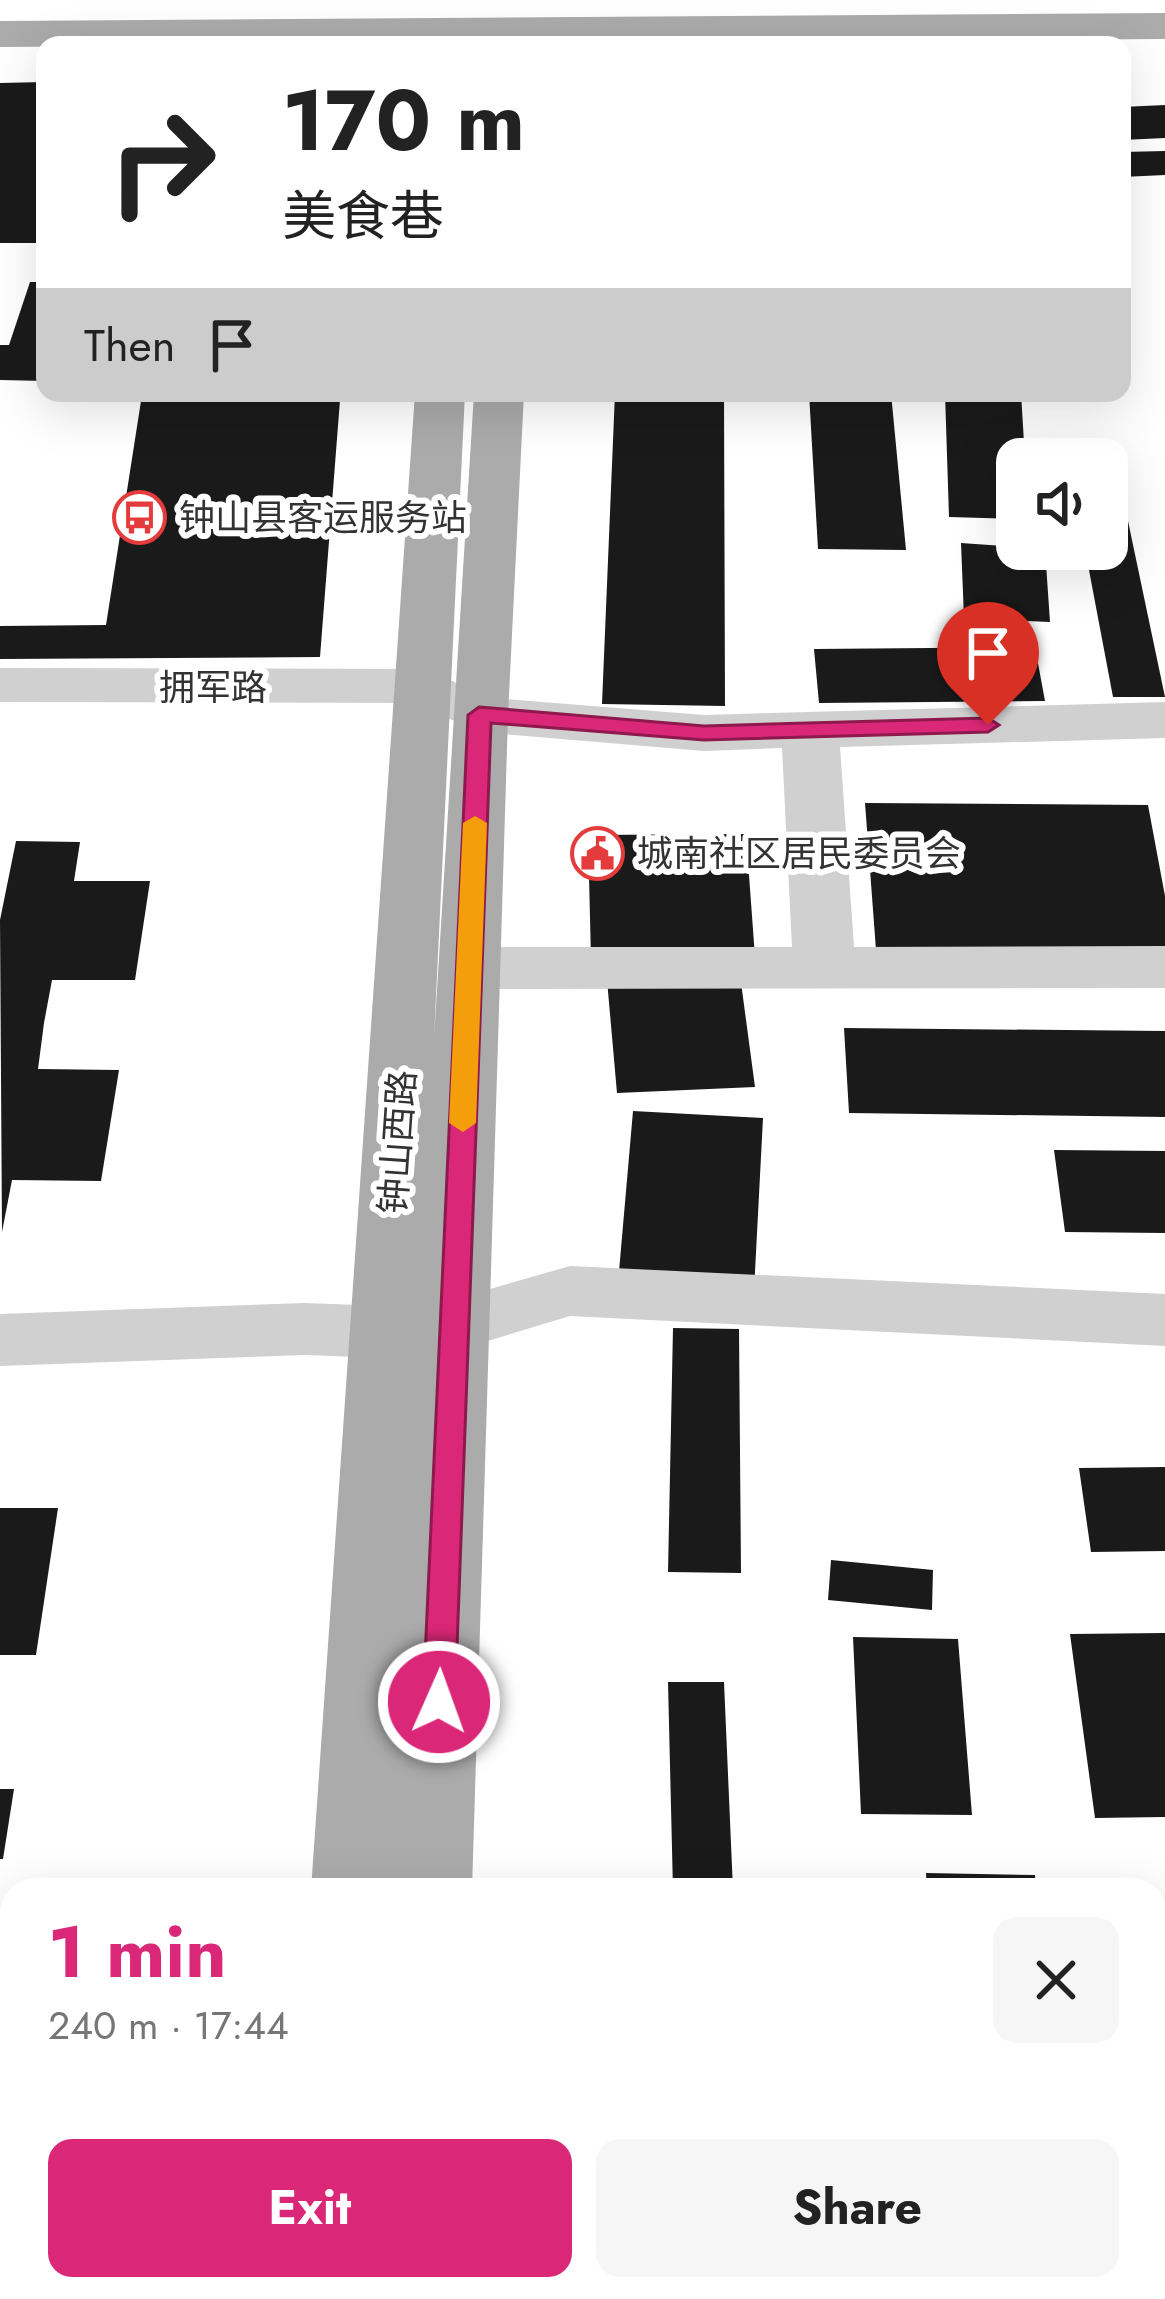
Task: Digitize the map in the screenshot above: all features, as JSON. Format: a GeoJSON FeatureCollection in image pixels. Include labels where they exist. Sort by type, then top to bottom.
{"type":"FeatureCollection","features":[{"type":"Feature","properties":{"kind":"main road"},"geometry":{"type":"LineString","coordinates":[[237,32],[338,0]]}},
{"type":"Feature","properties":{"kind":"main road"},"geometry":{"type":"LineString","coordinates":[[0,34],[237,32],[518,19],[612,36]]}},
{"type":"Feature","properties":{"kind":"main road"},"geometry":{"type":"LineString","coordinates":[[624,36],[673,29],[1165,26]]}},
{"type":"Feature","properties":{"kind":"main road","name":"钟山西路"},"geometry":{"type":"LineString","coordinates":[[431,1878],[469,968],[440,402]]}},
{"type":"Feature","properties":{"kind":"main road","name":"钟山西路"},"geometry":{"type":"LineString","coordinates":[[353,1878],[386,1332],[452,700],[498,402]]}},
{"type":"Feature","properties":{"kind":"street","name":"拥军路"},"geometry":{"type":"LineString","coordinates":[[0,685],[452,700],[704,733],[1165,720]]}},
{"type":"Feature","properties":{"kind":"street"},"geometry":{"type":"LineString","coordinates":[[810,730],[824,968]]}},
{"type":"Feature","properties":{"kind":"street"},"geometry":{"type":"LineString","coordinates":[[469,968],[1165,967]]}},
{"type":"Feature","properties":{"kind":"street"},"geometry":{"type":"LineString","coordinates":[[0,1340],[305,1329],[386,1332],[454,1325],[570,1291],[1165,1319]]}},
{"type":"Feature","properties":{"kind":"building"},"geometry":{"type":"Polygon","coordinates":[[[36,82],[36,243],[0,243],[0,83],[36,82]]]}},
{"type":"Feature","properties":{"kind":"building"},"geometry":{"type":"Polygon","coordinates":[[[1165,105],[1165,138],[1131,140],[1131,107],[1165,105]]]}},
{"type":"Feature","properties":{"kind":"building"},"geometry":{"type":"Polygon","coordinates":[[[1165,151],[1165,175],[1131,177],[1131,152],[1165,151]]]}},
{"type":"Feature","properties":{"kind":"building"},"geometry":{"type":"Polygon","coordinates":[[[30,282],[36,282],[36,381],[0,380],[0,345],[9,345],[30,282]]]}},
{"type":"Feature","properties":{"kind":"building"},"geometry":{"type":"Polygon","coordinates":[[[141,402],[340,402],[320,657],[0,659],[0,626],[106,625],[141,402]]]}},
{"type":"Feature","properties":{"kind":"building"},"geometry":{"type":"Polygon","coordinates":[[[615,402],[724,402],[725,706],[602,704],[615,402]]]}},
{"type":"Feature","properties":{"kind":"building"},"geometry":{"type":"Polygon","coordinates":[[[810,402],[892,402],[906,550],[818,549],[810,402]]]}},
{"type":"Feature","properties":{"kind":"building"},"geometry":{"type":"Polygon","coordinates":[[[945,402],[1022,402],[1024,438],[996,438],[996,518],[949,517],[945,402]]]}},
{"type":"Feature","properties":{"kind":"building"},"geometry":{"type":"Polygon","coordinates":[[[1128,521],[1165,697],[1113,697],[1089,570],[1128,570],[1128,521]]]}},
{"type":"Feature","properties":{"kind":"building"},"geometry":{"type":"Polygon","coordinates":[[[961,543],[996,546],[996,570],[1046,570],[1050,622],[964,618],[961,543]]]}},
{"type":"Feature","properties":{"kind":"building"},"geometry":{"type":"Polygon","coordinates":[[[1035,647],[1045,701],[819,703],[814,649],[1035,647]]]}},
{"type":"Feature","properties":{"kind":"building"},"geometry":{"type":"Polygon","coordinates":[[[865,803],[1148,805],[1165,896],[1165,952],[876,950],[865,803]]]}},
{"type":"Feature","properties":{"kind":"building"},"geometry":{"type":"Polygon","coordinates":[[[746,834],[755,957],[591,959],[588,835],[746,834]]]}},
{"type":"Feature","properties":{"kind":"building"},"geometry":{"type":"Polygon","coordinates":[[[16,841],[80,842],[74,881],[150,881],[135,980],[52,980],[44,1023],[38,1069],[119,1070],[101,1181],[12,1180],[2,1232],[0,920],[16,841]]]}},
{"type":"Feature","properties":{"kind":"building"},"geometry":{"type":"Polygon","coordinates":[[[740,975],[755,1087],[617,1093],[607,980],[740,975]]]}},
{"type":"Feature","properties":{"kind":"building"},"geometry":{"type":"Polygon","coordinates":[[[844,1028],[1165,1031],[1165,1117],[849,1113],[844,1028]]]}},
{"type":"Feature","properties":{"kind":"building"},"geometry":{"type":"Polygon","coordinates":[[[633,1111],[763,1118],[754,1291],[618,1283],[633,1111]]]}},
{"type":"Feature","properties":{"kind":"building"},"geometry":{"type":"Polygon","coordinates":[[[1054,1150],[1165,1151],[1165,1233],[1065,1232],[1054,1150]]]}},
{"type":"Feature","properties":{"kind":"building"},"geometry":{"type":"Polygon","coordinates":[[[673,1328],[739,1329],[741,1573],[668,1572],[673,1328]]]}},
{"type":"Feature","properties":{"kind":"building"},"geometry":{"type":"Polygon","coordinates":[[[1165,1467],[1165,1551],[1091,1552],[1079,1468],[1165,1467]]]}},
{"type":"Feature","properties":{"kind":"building"},"geometry":{"type":"Polygon","coordinates":[[[0,1508],[58,1508],[36,1655],[0,1655],[0,1508]]]}},
{"type":"Feature","properties":{"kind":"building"},"geometry":{"type":"Polygon","coordinates":[[[831,1560],[933,1570],[932,1610],[828,1600],[831,1560]]]}},
{"type":"Feature","properties":{"kind":"building"},"geometry":{"type":"Polygon","coordinates":[[[1165,1633],[1165,1817],[1095,1818],[1070,1634],[1165,1633]]]}},
{"type":"Feature","properties":{"kind":"building"},"geometry":{"type":"Polygon","coordinates":[[[853,1637],[958,1639],[972,1815],[861,1814],[853,1637]]]}},
{"type":"Feature","properties":{"kind":"building"},"geometry":{"type":"Polygon","coordinates":[[[668,1682],[724,1682],[732,1878],[673,1878],[668,1682]]]}},
{"type":"Feature","properties":{"kind":"building"},"geometry":{"type":"Polygon","coordinates":[[[0,1789],[14,1789],[3,1859],[0,1859],[0,1789]]]}},
{"type":"Feature","properties":{"kind":"building"},"geometry":{"type":"Polygon","coordinates":[[[926,1873],[1035,1878],[926,1878],[926,1873]]]}},
{"type":"Feature","properties":{"kind":"slow traffic"},"geometry":{"type":"LineString","coordinates":[[463,1123],[475,823]]}},
{"type":"Feature","properties":{"kind":"place","name":"钟山县客运服务站"},"geometry":{"type":"Point","coordinates":[140,517]}},
{"type":"Feature","properties":{"kind":"place","name":"城南社区居民委员会"},"geometry":{"type":"Point","coordinates":[598,853]}},
{"type":"Feature","properties":{"kind":"route"},"geometry":{"type":"LineString","coordinates":[[439,1702],[479,715],[704,733],[988,725]]}}]}
